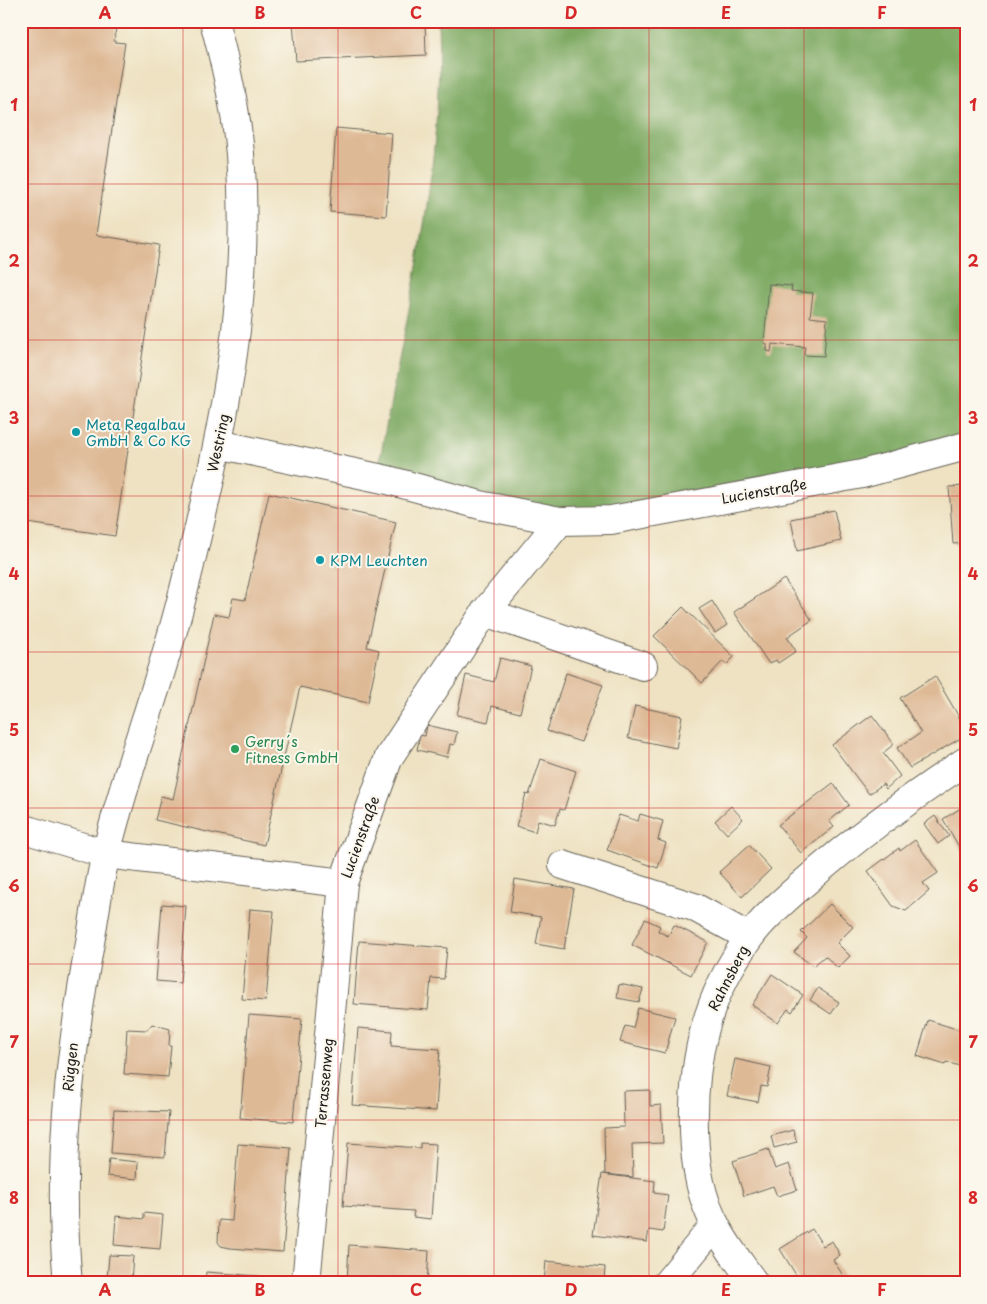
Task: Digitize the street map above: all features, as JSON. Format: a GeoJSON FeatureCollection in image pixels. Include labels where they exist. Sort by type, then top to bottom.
{"type":"FeatureCollection","features":[{"type":"Feature","properties":{"kind":"street","name":"Westring"},"geometry":{"type":"LineString","coordinates":[[106,854],[170,641],[218,444],[236,342],[243,222],[236,120],[230,81],[214,21]]}},
{"type":"Feature","properties":{"kind":"street","name":"Lucienstraße"},"geometry":{"type":"LineString","coordinates":[[218,444],[388,480],[484,506],[560,521],[611,520],[862,474],[966,446]]}},
{"type":"Feature","properties":{"kind":"street","name":"Lucienstraße"},"geometry":{"type":"LineString","coordinates":[[21,828],[106,854],[343,883],[389,757],[484,612],[560,521]]}},
{"type":"Feature","properties":{"kind":"street"},"geometry":{"type":"LineString","coordinates":[[484,612],[643,666]]}},
{"type":"Feature","properties":{"kind":"street","name":"Rahnsberg"},"geometry":{"type":"LineString","coordinates":[[754,1283],[715,1225],[702,1192],[694,1143],[694,1082],[697,1056],[703,1030],[720,985],[750,937],[788,897],[824,865],[895,811],[966,761]]}},
{"type":"Feature","properties":{"kind":"street","name":"Rüggen"},"geometry":{"type":"LineString","coordinates":[[68,1283],[62,1203],[68,1078],[77,1014],[106,854]]}},
{"type":"Feature","properties":{"kind":"street"},"geometry":{"type":"LineString","coordinates":[[563,865],[694,907],[750,937]]}},
{"type":"Feature","properties":{"kind":"street","name":"Terrassenweg"},"geometry":{"type":"LineString","coordinates":[[306,1283],[343,883]]}},
{"type":"Feature","properties":{"kind":"street"},"geometry":{"type":"LineString","coordinates":[[667,1283],[715,1225]]}},
{"type":"Feature","properties":{"kind":"green space"},"geometry":{"type":"Polygon","coordinates":[[[438,21],[966,21],[966,436],[793,480],[607,513],[530,504],[378,471],[429,191],[435,135],[438,21]]]}},
{"type":"Feature","properties":{"kind":"building"},"geometry":{"type":"Polygon","coordinates":[[[21,21],[117,21],[114,42],[125,43],[96,235],[159,245],[115,536],[21,522],[21,21]]]}},
{"type":"Feature","properties":{"kind":"building"},"geometry":{"type":"Polygon","coordinates":[[[293,21],[425,21],[426,55],[296,61],[293,21]]]}},
{"type":"Feature","properties":{"kind":"building"},"geometry":{"type":"Polygon","coordinates":[[[336,128],[392,133],[386,216],[330,212],[336,128]]]}},
{"type":"Feature","properties":{"kind":"building"},"geometry":{"type":"Polygon","coordinates":[[[769,284],[792,286],[791,291],[813,293],[810,317],[827,319],[824,356],[804,355],[805,347],[772,344],[771,352],[767,351],[767,344],[764,343],[769,284]]]}},
{"type":"Feature","properties":{"kind":"building"},"geometry":{"type":"Polygon","coordinates":[[[966,486],[966,543],[953,544],[949,487],[966,486]]]}},
{"type":"Feature","properties":{"kind":"building"},"geometry":{"type":"Polygon","coordinates":[[[269,493],[396,522],[367,647],[379,650],[368,702],[300,687],[264,845],[155,820],[161,796],[173,799],[214,614],[229,617],[233,598],[245,600],[269,493]]]}},
{"type":"Feature","properties":{"kind":"building"},"geometry":{"type":"Polygon","coordinates":[[[834,510],[841,541],[797,551],[791,519],[834,510]]]}},
{"type":"Feature","properties":{"kind":"building"},"geometry":{"type":"Polygon","coordinates":[[[784,579],[812,620],[787,637],[796,651],[778,663],[776,660],[769,664],[734,612],[784,579]]]}},
{"type":"Feature","properties":{"kind":"building"},"geometry":{"type":"Polygon","coordinates":[[[712,601],[727,625],[715,633],[699,609],[712,601]]]}},
{"type":"Feature","properties":{"kind":"building"},"geometry":{"type":"Polygon","coordinates":[[[683,607],[734,657],[726,665],[723,661],[702,683],[654,636],[683,607]]]}},
{"type":"Feature","properties":{"kind":"building"},"geometry":{"type":"Polygon","coordinates":[[[500,658],[531,666],[520,713],[492,706],[488,722],[457,715],[466,675],[494,682],[500,658]]]}},
{"type":"Feature","properties":{"kind":"building"},"geometry":{"type":"Polygon","coordinates":[[[566,673],[603,685],[581,742],[547,731],[566,673]]]}},
{"type":"Feature","properties":{"kind":"building"},"geometry":{"type":"Polygon","coordinates":[[[935,676],[966,729],[966,735],[910,768],[897,748],[921,733],[900,698],[935,676]]]}},
{"type":"Feature","properties":{"kind":"building"},"geometry":{"type":"Polygon","coordinates":[[[635,706],[682,716],[676,748],[628,738],[635,706]]]}},
{"type":"Feature","properties":{"kind":"building"},"geometry":{"type":"Polygon","coordinates":[[[872,715],[894,744],[883,753],[900,776],[886,789],[883,784],[869,794],[832,745],[872,715]]]}},
{"type":"Feature","properties":{"kind":"building"},"geometry":{"type":"Polygon","coordinates":[[[427,725],[457,732],[454,745],[450,744],[447,757],[417,750],[420,735],[425,736],[427,725]]]}},
{"type":"Feature","properties":{"kind":"building"},"geometry":{"type":"Polygon","coordinates":[[[541,759],[576,771],[564,810],[560,809],[555,825],[538,820],[535,832],[516,826],[526,794],[529,795],[541,759]]]}},
{"type":"Feature","properties":{"kind":"building"},"geometry":{"type":"Polygon","coordinates":[[[833,783],[849,805],[829,821],[834,827],[801,853],[778,825],[833,783]]]}},
{"type":"Feature","properties":{"kind":"building"},"geometry":{"type":"Polygon","coordinates":[[[966,805],[966,859],[943,819],[966,805]]]}},
{"type":"Feature","properties":{"kind":"building"},"geometry":{"type":"Polygon","coordinates":[[[731,806],[743,819],[727,834],[715,821],[731,806]]]}},
{"type":"Feature","properties":{"kind":"building"},"geometry":{"type":"Polygon","coordinates":[[[640,814],[663,821],[658,840],[666,843],[658,868],[607,850],[619,815],[638,821],[640,814]]]}},
{"type":"Feature","properties":{"kind":"building"},"geometry":{"type":"Polygon","coordinates":[[[935,816],[949,836],[938,844],[924,824],[935,816]]]}},
{"type":"Feature","properties":{"kind":"building"},"geometry":{"type":"Polygon","coordinates":[[[915,840],[938,873],[923,883],[929,891],[906,911],[893,906],[868,871],[899,848],[900,851],[915,840]]]}},
{"type":"Feature","properties":{"kind":"building"},"geometry":{"type":"Polygon","coordinates":[[[749,845],[771,869],[742,897],[719,872],[749,845]]]}},
{"type":"Feature","properties":{"kind":"building"},"geometry":{"type":"Polygon","coordinates":[[[515,879],[574,889],[564,949],[536,944],[541,917],[510,912],[515,879]]]}},
{"type":"Feature","properties":{"kind":"building"},"geometry":{"type":"Polygon","coordinates":[[[162,904],[186,906],[180,983],[156,981],[162,904]]]}},
{"type":"Feature","properties":{"kind":"building"},"geometry":{"type":"Polygon","coordinates":[[[830,904],[853,927],[837,943],[850,956],[838,968],[825,956],[813,966],[794,952],[807,938],[801,932],[830,904]]]}},
{"type":"Feature","properties":{"kind":"building"},"geometry":{"type":"Polygon","coordinates":[[[250,909],[274,911],[266,1001],[242,999],[250,909]]]}},
{"type":"Feature","properties":{"kind":"building"},"geometry":{"type":"Polygon","coordinates":[[[645,919],[660,926],[658,931],[668,936],[674,925],[708,942],[691,975],[632,945],[645,919]]]}},
{"type":"Feature","properties":{"kind":"building"},"geometry":{"type":"Polygon","coordinates":[[[359,941],[447,948],[444,979],[431,978],[428,1010],[354,1004],[359,941]]]}},
{"type":"Feature","properties":{"kind":"building"},"geometry":{"type":"Polygon","coordinates":[[[772,974],[803,995],[792,1012],[788,1009],[778,1023],[752,1005],[772,974]]]}},
{"type":"Feature","properties":{"kind":"building"},"geometry":{"type":"Polygon","coordinates":[[[619,984],[643,989],[639,1002],[617,998],[619,984]]]}},
{"type":"Feature","properties":{"kind":"building"},"geometry":{"type":"Polygon","coordinates":[[[818,988],[839,1002],[831,1014],[810,1000],[818,988]]]}},
{"type":"Feature","properties":{"kind":"building"},"geometry":{"type":"Polygon","coordinates":[[[638,1008],[675,1017],[665,1053],[620,1042],[625,1026],[633,1028],[638,1008]]]}},
{"type":"Feature","properties":{"kind":"building"},"geometry":{"type":"Polygon","coordinates":[[[249,1015],[302,1019],[293,1122],[240,1118],[249,1015]]]}},
{"type":"Feature","properties":{"kind":"building"},"geometry":{"type":"Polygon","coordinates":[[[928,1020],[966,1032],[966,1068],[946,1062],[945,1065],[917,1056],[928,1020]]]}},
{"type":"Feature","properties":{"kind":"building"},"geometry":{"type":"Polygon","coordinates":[[[152,1024],[170,1029],[169,1046],[171,1046],[168,1077],[124,1074],[127,1029],[147,1030],[152,1024]]]}},
{"type":"Feature","properties":{"kind":"building"},"geometry":{"type":"Polygon","coordinates":[[[358,1028],[392,1031],[391,1046],[440,1049],[436,1111],[352,1105],[358,1028]]]}},
{"type":"Feature","properties":{"kind":"building"},"geometry":{"type":"Polygon","coordinates":[[[735,1059],[771,1067],[767,1087],[761,1086],[758,1102],[727,1096],[735,1059]]]}},
{"type":"Feature","properties":{"kind":"building"},"geometry":{"type":"Polygon","coordinates":[[[650,1090],[650,1106],[661,1105],[663,1143],[632,1144],[633,1177],[605,1174],[604,1128],[624,1127],[623,1091],[650,1090]]]}},
{"type":"Feature","properties":{"kind":"building"},"geometry":{"type":"Polygon","coordinates":[[[114,1110],[169,1112],[165,1157],[111,1153],[114,1110]]]}},
{"type":"Feature","properties":{"kind":"building"},"geometry":{"type":"Polygon","coordinates":[[[793,1130],[797,1142],[774,1148],[771,1136],[793,1130]]]}},
{"type":"Feature","properties":{"kind":"building"},"geometry":{"type":"Polygon","coordinates":[[[348,1143],[420,1148],[420,1143],[436,1144],[431,1219],[413,1217],[414,1211],[343,1206],[348,1143]]]}},
{"type":"Feature","properties":{"kind":"building"},"geometry":{"type":"Polygon","coordinates":[[[238,1144],[291,1148],[283,1252],[230,1248],[221,1246],[218,1242],[219,1220],[232,1221],[238,1144]]]}},
{"type":"Feature","properties":{"kind":"building"},"geometry":{"type":"Polygon","coordinates":[[[768,1149],[775,1169],[789,1164],[797,1190],[777,1196],[773,1186],[744,1196],[733,1161],[768,1149]]]}},
{"type":"Feature","properties":{"kind":"building"},"geometry":{"type":"Polygon","coordinates":[[[109,1159],[138,1162],[137,1179],[107,1176],[109,1159]]]}},
{"type":"Feature","properties":{"kind":"building"},"geometry":{"type":"Polygon","coordinates":[[[602,1174],[655,1181],[654,1193],[668,1195],[663,1232],[649,1230],[647,1242],[593,1235],[602,1174]]]}},
{"type":"Feature","properties":{"kind":"building"},"geometry":{"type":"Polygon","coordinates":[[[144,1213],[163,1215],[160,1249],[114,1245],[116,1216],[144,1219],[144,1213]]]}},
{"type":"Feature","properties":{"kind":"building"},"geometry":{"type":"Polygon","coordinates":[[[812,1229],[823,1246],[832,1241],[840,1255],[833,1260],[848,1283],[801,1283],[780,1249],[812,1229]]]}},
{"type":"Feature","properties":{"kind":"building"},"geometry":{"type":"Polygon","coordinates":[[[349,1245],[429,1251],[427,1283],[347,1283],[349,1245]]]}},
{"type":"Feature","properties":{"kind":"building"},"geometry":{"type":"Polygon","coordinates":[[[109,1255],[133,1256],[131,1282],[107,1280],[109,1255]]]}},
{"type":"Feature","properties":{"kind":"building"},"geometry":{"type":"Polygon","coordinates":[[[546,1261],[605,1267],[604,1283],[544,1283],[546,1261]]]}},
{"type":"Feature","properties":{"kind":"building"},"geometry":{"type":"Polygon","coordinates":[[[206,1272],[258,1276],[257,1283],[205,1283],[206,1272]]]}},
{"type":"Feature","properties":{"kind":"place","name":"Meta Regalbau GmbH & Co KG"},"geometry":{"type":"Point","coordinates":[76,432]}},
{"type":"Feature","properties":{"kind":"place","name":"KPM Leuchten"},"geometry":{"type":"Point","coordinates":[320,560]}},
{"type":"Feature","properties":{"kind":"place","name":"Gerry´s Fitness GmbH"},"geometry":{"type":"Point","coordinates":[235,749]}}]}
